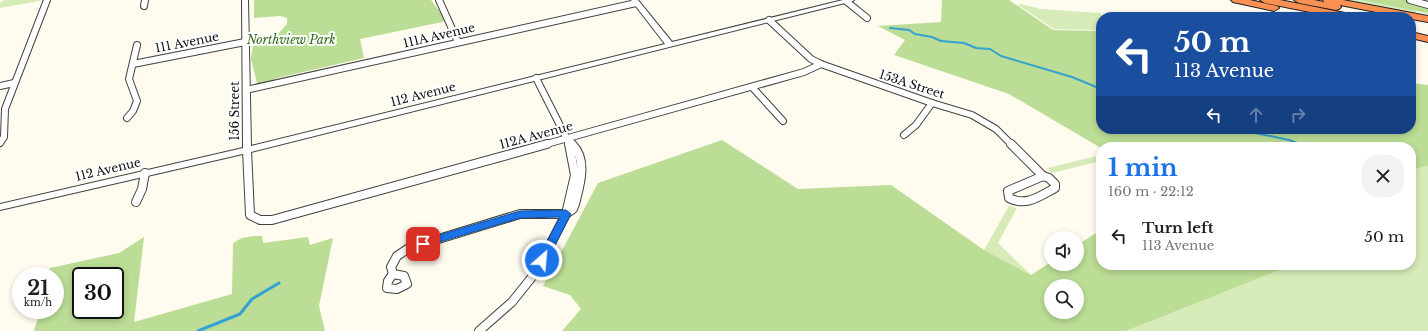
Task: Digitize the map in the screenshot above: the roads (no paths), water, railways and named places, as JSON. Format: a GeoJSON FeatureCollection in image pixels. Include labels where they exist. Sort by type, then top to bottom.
{"type":"FeatureCollection","features":[{"type":"Feature","properties":{"kind":"highway"},"geometry":{"type":"LineString","coordinates":[[1236,0],[1295,12]]}},
{"type":"Feature","properties":{"kind":"highway"},"geometry":{"type":"LineString","coordinates":[[1265,0],[1325,12]]}},
{"type":"Feature","properties":{"kind":"highway"},"geometry":{"type":"LineString","coordinates":[[1299,0],[1361,12]]}},
{"type":"Feature","properties":{"kind":"highway"},"geometry":{"type":"LineString","coordinates":[[1328,0],[1391,12]]}},
{"type":"Feature","properties":{"kind":"highway"},"geometry":{"type":"LineString","coordinates":[[1416,17],[1428,19]]}},
{"type":"Feature","properties":{"kind":"highway"},"geometry":{"type":"LineString","coordinates":[[1416,23],[1428,25]]}},
{"type":"Feature","properties":{"kind":"highway"},"geometry":{"type":"LineString","coordinates":[[1416,30],[1428,32]]}},
{"type":"Feature","properties":{"kind":"highway"},"geometry":{"type":"LineString","coordinates":[[1416,36],[1428,38]]}},
{"type":"Feature","properties":{"kind":"street"},"geometry":{"type":"LineString","coordinates":[[0,143],[4,138],[5,109],[47,0]]}},
{"type":"Feature","properties":{"kind":"street","name":"156 Street"},"geometry":{"type":"LineString","coordinates":[[246,0],[245,42],[247,150],[250,215],[255,219]]}},
{"type":"Feature","properties":{"kind":"street"},"geometry":{"type":"LineString","coordinates":[[446,0],[439,1],[458,42]]}},
{"type":"Feature","properties":{"kind":"street"},"geometry":{"type":"LineString","coordinates":[[1410,0],[1427,5]]}},
{"type":"Feature","properties":{"kind":"street"},"geometry":{"type":"LineString","coordinates":[[635,1],[670,45]]}},
{"type":"Feature","properties":{"kind":"street","name":"111A Avenue"},"geometry":{"type":"LineString","coordinates":[[246,90],[635,1]]}},
{"type":"Feature","properties":{"kind":"street"},"geometry":{"type":"LineString","coordinates":[[849,1],[867,18]]}},
{"type":"Feature","properties":{"kind":"street","name":"112 Avenue"},"geometry":{"type":"LineString","coordinates":[[0,207],[247,150],[849,1]]}},
{"type":"Feature","properties":{"kind":"street","name":"153A Street"},"geometry":{"type":"LineString","coordinates":[[769,20],[811,59],[821,64],[932,103],[965,112],[988,124],[1043,176],[1054,182],[1055,188],[1022,203],[1015,201],[1008,195],[1008,191],[1043,176]]}},
{"type":"Feature","properties":{"kind":"street","name":"111 Avenue"},"geometry":{"type":"LineString","coordinates":[[133,64],[245,42]]}},
{"type":"Feature","properties":{"kind":"street"},"geometry":{"type":"LineString","coordinates":[[127,118],[135,108],[137,100],[129,80],[137,45]]}},
{"type":"Feature","properties":{"kind":"street","name":"112A Avenue"},"geometry":{"type":"LineString","coordinates":[[255,219],[277,219],[568,140],[804,72],[821,64]]}},
{"type":"Feature","properties":{"kind":"street"},"geometry":{"type":"LineString","coordinates":[[479,331],[512,302],[536,272],[566,214],[573,209],[575,204],[581,168],[576,147],[568,140],[536,78]]}},
{"type":"Feature","properties":{"kind":"street"},"geometry":{"type":"LineString","coordinates":[[0,86],[14,83]]}},
{"type":"Feature","properties":{"kind":"street"},"geometry":{"type":"LineString","coordinates":[[752,87],[783,121]]}},
{"type":"Feature","properties":{"kind":"street"},"geometry":{"type":"LineString","coordinates":[[904,135],[916,125],[932,103]]}},
{"type":"Feature","properties":{"kind":"street"},"geometry":{"type":"LineString","coordinates":[[136,202],[142,189],[145,173]]}},
{"type":"Feature","properties":{"kind":"street"},"geometry":{"type":"LineString","coordinates":[[393,274],[391,267],[397,256],[409,248],[520,214],[566,214]]}},
{"type":"Feature","properties":{"kind":"waterway"},"geometry":{"type":"LineString","coordinates":[[890,28],[909,30],[915,34],[932,37],[941,41],[964,43],[976,48],[990,49],[1001,56],[1072,77],[1096,87]]}},
{"type":"Feature","properties":{"kind":"waterway"},"geometry":{"type":"LineString","coordinates":[[1260,134],[1295,142]]}},
{"type":"Feature","properties":{"kind":"waterway"},"geometry":{"type":"LineString","coordinates":[[198,331],[240,314],[252,299],[279,283]]}},
{"type":"Feature","properties":{"kind":"park label","name":"Northview Park"},"geometry":{"type":"Point","coordinates":[291,39]}}]}
